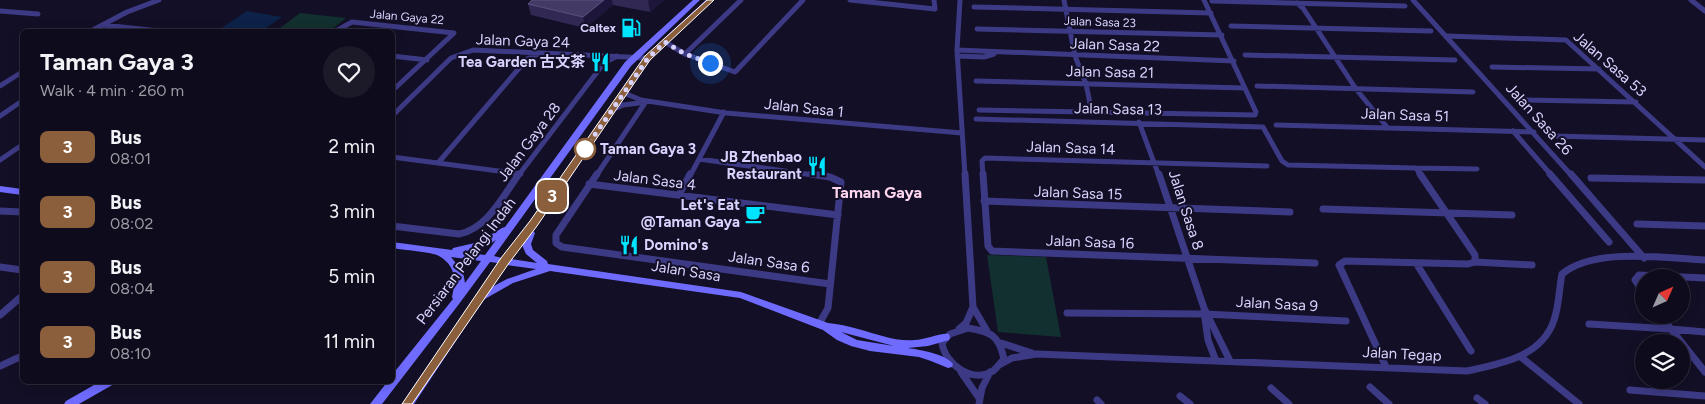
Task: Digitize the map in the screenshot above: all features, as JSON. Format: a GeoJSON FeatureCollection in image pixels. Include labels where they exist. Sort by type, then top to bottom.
{"type":"FeatureCollection","features":[{"type":"Feature","properties":{"kind":"main road","name":"Persiaran Pelangi Indah"},"geometry":{"type":"LineString","coordinates":[[395,380],[456,302],[635,56],[697,0]]}},
{"type":"Feature","properties":{"kind":"main road","name":"Persiaran Pelangi Indah"},"geometry":{"type":"LineString","coordinates":[[408,404],[505,260],[534,223],[648,58],[710,0]]}},
{"type":"Feature","properties":{"kind":"main road"},"geometry":{"type":"LineString","coordinates":[[0,189],[20,192]]}},
{"type":"Feature","properties":{"kind":"main road"},"geometry":{"type":"LineString","coordinates":[[534,223],[526,244],[529,252],[537,260],[552,266]]}},
{"type":"Feature","properties":{"kind":"main road"},"geometry":{"type":"LineString","coordinates":[[395,245],[441,252],[467,249],[482,245],[512,224]]}},
{"type":"Feature","properties":{"kind":"main road"},"geometry":{"type":"LineString","coordinates":[[441,252],[460,272],[461,282],[456,302]]}},
{"type":"Feature","properties":{"kind":"main road","name":"Jalan Sasa"},"geometry":{"type":"LineString","coordinates":[[441,252],[552,266],[740,295],[823,326],[834,334],[880,350],[935,356],[948,364]]}},
{"type":"Feature","properties":{"kind":"main road"},"geometry":{"type":"LineString","coordinates":[[476,302],[510,281],[552,266]]}},
{"type":"Feature","properties":{"kind":"main road","name":"Jalan Sasa"},"geometry":{"type":"LineString","coordinates":[[823,326],[839,327],[881,341],[900,343],[933,343],[945,337]]}},
{"type":"Feature","properties":{"kind":"main road"},"geometry":{"type":"LineString","coordinates":[[70,404],[105,384]]}},
{"type":"Feature","properties":{"kind":"main road","name":"Persiaran Pelangi Indah"},"geometry":{"type":"LineString","coordinates":[[376,404],[392,384]]}},
{"type":"Feature","properties":{"kind":"street"},"geometry":{"type":"LineString","coordinates":[[94,29],[159,0]]}},
{"type":"Feature","properties":{"kind":"street"},"geometry":{"type":"LineString","coordinates":[[685,54],[741,0]]}},
{"type":"Feature","properties":{"kind":"street"},"geometry":{"type":"LineString","coordinates":[[665,42],[685,54],[734,72],[803,0]]}},
{"type":"Feature","properties":{"kind":"street"},"geometry":{"type":"LineString","coordinates":[[850,0],[935,9],[934,0]]}},
{"type":"Feature","properties":{"kind":"street"},"geometry":{"type":"LineString","coordinates":[[960,0],[957,53],[973,307],[987,331],[1001,343],[1004,354],[1001,364],[990,372],[971,374],[961,372],[948,364],[942,355],[941,346],[945,337],[966,323],[973,307]]}},
{"type":"Feature","properties":{"kind":"street"},"geometry":{"type":"LineString","coordinates":[[1064,0],[1072,31],[1075,56],[1086,84],[1092,113]]}},
{"type":"Feature","properties":{"kind":"street"},"geometry":{"type":"LineString","coordinates":[[979,110],[1255,115],[1256,112],[1244,88],[1234,61],[1204,0]]}},
{"type":"Feature","properties":{"kind":"street","name":"Jalan Sasa 26"},"geometry":{"type":"LineString","coordinates":[[1413,0],[1534,132],[1644,258]]}},
{"type":"Feature","properties":{"kind":"street"},"geometry":{"type":"LineString","coordinates":[[1691,0],[1705,11]]}},
{"type":"Feature","properties":{"kind":"street"},"geometry":{"type":"LineString","coordinates":[[1212,1],[1405,6]]}},
{"type":"Feature","properties":{"kind":"street"},"geometry":{"type":"LineString","coordinates":[[1299,3],[1356,89],[1387,127]]}},
{"type":"Feature","properties":{"kind":"street"},"geometry":{"type":"LineString","coordinates":[[1696,4],[1705,4]]}},
{"type":"Feature","properties":{"kind":"street"},"geometry":{"type":"LineString","coordinates":[[974,7],[1211,13]]}},
{"type":"Feature","properties":{"kind":"street"},"geometry":{"type":"LineString","coordinates":[[0,11],[38,14]]}},
{"type":"Feature","properties":{"kind":"street","name":"Jalan Gaya 22"},"geometry":{"type":"LineString","coordinates":[[339,29],[352,22],[454,32],[395,90]]}},
{"type":"Feature","properties":{"kind":"street"},"geometry":{"type":"LineString","coordinates":[[101,25],[140,29]]}},
{"type":"Feature","properties":{"kind":"street"},"geometry":{"type":"LineString","coordinates":[[1231,26],[1431,31]]}},
{"type":"Feature","properties":{"kind":"street","name":"Jalan Sasa 23"},"geometry":{"type":"LineString","coordinates":[[977,30],[1222,35]]}},
{"type":"Feature","properties":{"kind":"street","name":"Jalan Sasa 53"},"geometry":{"type":"LineString","coordinates":[[1446,36],[1563,39],[1571,43],[1705,167]]}},
{"type":"Feature","properties":{"kind":"street","name":"Jalan Gaya 24"},"geometry":{"type":"LineString","coordinates":[[395,113],[451,58],[473,50],[526,56],[540,54],[635,56],[648,58]]}},
{"type":"Feature","properties":{"kind":"street","name":"Jalan Sasa 22"},"geometry":{"type":"LineString","coordinates":[[957,53],[984,57],[996,54],[1234,61]]}},
{"type":"Feature","properties":{"kind":"street"},"geometry":{"type":"LineString","coordinates":[[1244,55],[1455,60]]}},
{"type":"Feature","properties":{"kind":"street"},"geometry":{"type":"LineString","coordinates":[[395,56],[427,60]]}},
{"type":"Feature","properties":{"kind":"street"},"geometry":{"type":"LineString","coordinates":[[438,163],[526,56]]}},
{"type":"Feature","properties":{"kind":"street"},"geometry":{"type":"LineString","coordinates":[[601,56],[604,63]]}},
{"type":"Feature","properties":{"kind":"street","name":"Jalan Gaya 28"},"geometry":{"type":"LineString","coordinates":[[395,226],[459,234],[470,232],[480,226],[604,63],[617,56]]}},
{"type":"Feature","properties":{"kind":"street"},"geometry":{"type":"LineString","coordinates":[[1492,66],[1599,69]]}},
{"type":"Feature","properties":{"kind":"street"},"geometry":{"type":"LineString","coordinates":[[0,86],[20,73]]}},
{"type":"Feature","properties":{"kind":"street","name":"Jalan Sasa 21"},"geometry":{"type":"LineString","coordinates":[[976,82],[1244,88]]}},
{"type":"Feature","properties":{"kind":"street"},"geometry":{"type":"LineString","coordinates":[[1257,86],[1472,92]]}},
{"type":"Feature","properties":{"kind":"street","name":"Jalan Sasa 1"},"geometry":{"type":"LineString","coordinates":[[624,93],[629,98],[645,103],[853,126],[962,132]]}},
{"type":"Feature","properties":{"kind":"street"},"geometry":{"type":"LineString","coordinates":[[1521,100],[1636,102]]}},
{"type":"Feature","properties":{"kind":"street"},"geometry":{"type":"LineString","coordinates":[[0,116],[20,102]]}},
{"type":"Feature","properties":{"kind":"street"},"geometry":{"type":"LineString","coordinates":[[589,184],[645,103]]}},
{"type":"Feature","properties":{"kind":"street","name":"Jalan Sasa 1"},"geometry":{"type":"LineString","coordinates":[[612,110],[623,105],[645,103]]}},
{"type":"Feature","properties":{"kind":"street"},"geometry":{"type":"LineString","coordinates":[[679,195],[724,112]]}},
{"type":"Feature","properties":{"kind":"street","name":"Jalan Sasa 13"},"geometry":{"type":"LineString","coordinates":[[976,119],[1259,126],[1266,129],[1282,161],[1291,165],[1416,168]]}},
{"type":"Feature","properties":{"kind":"street","name":"Jalan Sasa 8"},"geometry":{"type":"LineString","coordinates":[[1139,122],[1171,209],[1205,312],[1230,362]]}},
{"type":"Feature","properties":{"kind":"street","name":"Jalan Sasa 51"},"geometry":{"type":"LineString","coordinates":[[1276,124],[1534,132]]}},
{"type":"Feature","properties":{"kind":"street"},"geometry":{"type":"LineString","coordinates":[[1512,131],[1609,242]]}},
{"type":"Feature","properties":{"kind":"street"},"geometry":{"type":"LineString","coordinates":[[1554,136],[1705,140]]}},
{"type":"Feature","properties":{"kind":"street"},"geometry":{"type":"LineString","coordinates":[[0,160],[20,146]]}},
{"type":"Feature","properties":{"kind":"street"},"geometry":{"type":"LineString","coordinates":[[395,157],[521,174]]}},
{"type":"Feature","properties":{"kind":"street","name":"Jalan Sasa 14"},"geometry":{"type":"LineString","coordinates":[[984,201],[982,161],[985,158],[1267,166]]}},
{"type":"Feature","properties":{"kind":"street"},"geometry":{"type":"LineString","coordinates":[[699,159],[838,180],[842,185],[828,308],[823,326]]}},
{"type":"Feature","properties":{"kind":"street"},"geometry":{"type":"LineString","coordinates":[[1416,168],[1477,169]]}},
{"type":"Feature","properties":{"kind":"street"},"geometry":{"type":"LineString","coordinates":[[1416,168],[1475,255],[1475,262]]}},
{"type":"Feature","properties":{"kind":"street"},"geometry":{"type":"LineString","coordinates":[[1591,178],[1705,180]]}},
{"type":"Feature","properties":{"kind":"street","name":"Jalan Sasa 4"},"geometry":{"type":"LineString","coordinates":[[589,184],[838,216]]}},
{"type":"Feature","properties":{"kind":"street","name":"Jalan Sasa 6"},"geometry":{"type":"LineString","coordinates":[[589,184],[556,235],[556,243],[562,247],[830,284]]}},
{"type":"Feature","properties":{"kind":"street","name":"Jalan Sasa 15"},"geometry":{"type":"LineString","coordinates":[[984,201],[1290,212]]}},
{"type":"Feature","properties":{"kind":"street","name":"Jalan Sasa 16"},"geometry":{"type":"LineString","coordinates":[[984,201],[988,246],[992,251],[1315,262]]}},
{"type":"Feature","properties":{"kind":"street"},"geometry":{"type":"LineString","coordinates":[[1323,209],[1512,215]]}},
{"type":"Feature","properties":{"kind":"street"},"geometry":{"type":"LineString","coordinates":[[0,211],[20,212]]}},
{"type":"Feature","properties":{"kind":"street"},"geometry":{"type":"LineString","coordinates":[[1637,224],[1705,226]]}},
{"type":"Feature","properties":{"kind":"street","name":"Jalan Tegap"},"geometry":{"type":"LineString","coordinates":[[1001,364],[1012,358],[1036,354],[1467,371],[1521,357],[1547,336],[1554,322],[1562,274],[1575,264],[1589,260],[1644,258],[1705,260]]}},
{"type":"Feature","properties":{"kind":"street"},"geometry":{"type":"LineString","coordinates":[[1386,367],[1339,266],[1340,263],[1345,261],[1468,264],[1475,262],[1532,265]]}},
{"type":"Feature","properties":{"kind":"street"},"geometry":{"type":"LineString","coordinates":[[1416,263],[1471,351]]}},
{"type":"Feature","properties":{"kind":"street"},"geometry":{"type":"LineString","coordinates":[[0,267],[20,270]]}},
{"type":"Feature","properties":{"kind":"street"},"geometry":{"type":"LineString","coordinates":[[1690,277],[1705,278]]}},
{"type":"Feature","properties":{"kind":"street"},"geometry":{"type":"LineString","coordinates":[[0,315],[20,298]]}},
{"type":"Feature","properties":{"kind":"street","name":"Jalan Sasa 8"},"geometry":{"type":"LineString","coordinates":[[1205,312],[1208,340],[1216,361]]}},
{"type":"Feature","properties":{"kind":"street","name":"Jalan Sasa 9"},"geometry":{"type":"LineString","coordinates":[[1067,313],[1205,312],[1346,321]]}},
{"type":"Feature","properties":{"kind":"street"},"geometry":{"type":"LineString","coordinates":[[1589,324],[1705,332]]}},
{"type":"Feature","properties":{"kind":"street"},"geometry":{"type":"LineString","coordinates":[[1667,324],[1705,372]]}},
{"type":"Feature","properties":{"kind":"street"},"geometry":{"type":"LineString","coordinates":[[958,329],[977,328],[987,331]]}},
{"type":"Feature","properties":{"kind":"street","name":"Jalan Tegap"},"geometry":{"type":"LineString","coordinates":[[1001,343],[1036,354]]}},
{"type":"Feature","properties":{"kind":"street"},"geometry":{"type":"LineString","coordinates":[[0,366],[20,357]]}},
{"type":"Feature","properties":{"kind":"street"},"geometry":{"type":"LineString","coordinates":[[1521,357],[1579,404]]}},
{"type":"Feature","properties":{"kind":"street"},"geometry":{"type":"LineString","coordinates":[[961,372],[979,401]]}},
{"type":"Feature","properties":{"kind":"street"},"geometry":{"type":"LineString","coordinates":[[979,401],[990,372]]}},
{"type":"Feature","properties":{"kind":"street"},"geometry":{"type":"LineString","coordinates":[[1370,387],[1389,404]]}},
{"type":"Feature","properties":{"kind":"street"},"geometry":{"type":"LineString","coordinates":[[1271,388],[1289,404]]}},
{"type":"Feature","properties":{"kind":"street"},"geometry":{"type":"LineString","coordinates":[[1630,390],[1705,396]]}},
{"type":"Feature","properties":{"kind":"street"},"geometry":{"type":"LineString","coordinates":[[1180,396],[1190,404]]}},
{"type":"Feature","properties":{"kind":"street"},"geometry":{"type":"LineString","coordinates":[[1477,398],[1485,404]]}},
{"type":"Feature","properties":{"kind":"green space"},"geometry":{"type":"Polygon","coordinates":[[[300,13],[346,18],[332,29],[279,29],[300,13]]]}},
{"type":"Feature","properties":{"kind":"green space"},"geometry":{"type":"Polygon","coordinates":[[[987,255],[1046,257],[1061,337],[998,332],[987,255]]]}},
{"type":"Feature","properties":{"kind":"water"},"geometry":{"type":"Polygon","coordinates":[[[247,11],[282,17],[265,29],[220,29],[247,11]]]}},
{"type":"Feature","properties":{"kind":"building"},"geometry":{"type":"Polygon","coordinates":[[[532,0],[604,0],[583,17],[528,4],[532,0]]]}},
{"type":"Feature","properties":{"kind":"bus line","name":"3"},"geometry":{"type":"LineString","coordinates":[[408,404],[505,260],[534,223],[648,58],[710,0]]}},
{"type":"Feature","properties":{"kind":"place","name":"Caltex"},"geometry":{"type":"Point","coordinates":[631,28]}},
{"type":"Feature","properties":{"kind":"place","name":"Tea Garden 古文茶"},"geometry":{"type":"Point","coordinates":[600,62]}},
{"type":"Feature","properties":{"kind":"place","name":"Taman Gaya 3"},"geometry":{"type":"Point","coordinates":[585,149]}},
{"type":"Feature","properties":{"kind":"place","name":"JB Zhenbao Restaurant"},"geometry":{"type":"Point","coordinates":[817,166]}},
{"type":"Feature","properties":{"kind":"place","name":"Let's Eat @Taman Gaya"},"geometry":{"type":"Point","coordinates":[755,214]}},
{"type":"Feature","properties":{"kind":"place","name":"Domino's"},"geometry":{"type":"Point","coordinates":[629,245]}},
{"type":"Feature","properties":{"kind":"district","name":"Taman Gaya"},"geometry":{"type":"Point","coordinates":[877,192]}},
{"type":"Feature","properties":{"kind":"route"},"geometry":{"type":"LineString","coordinates":[[585,149],[648,58],[665,42],[685,54],[710,63]]}}]}
